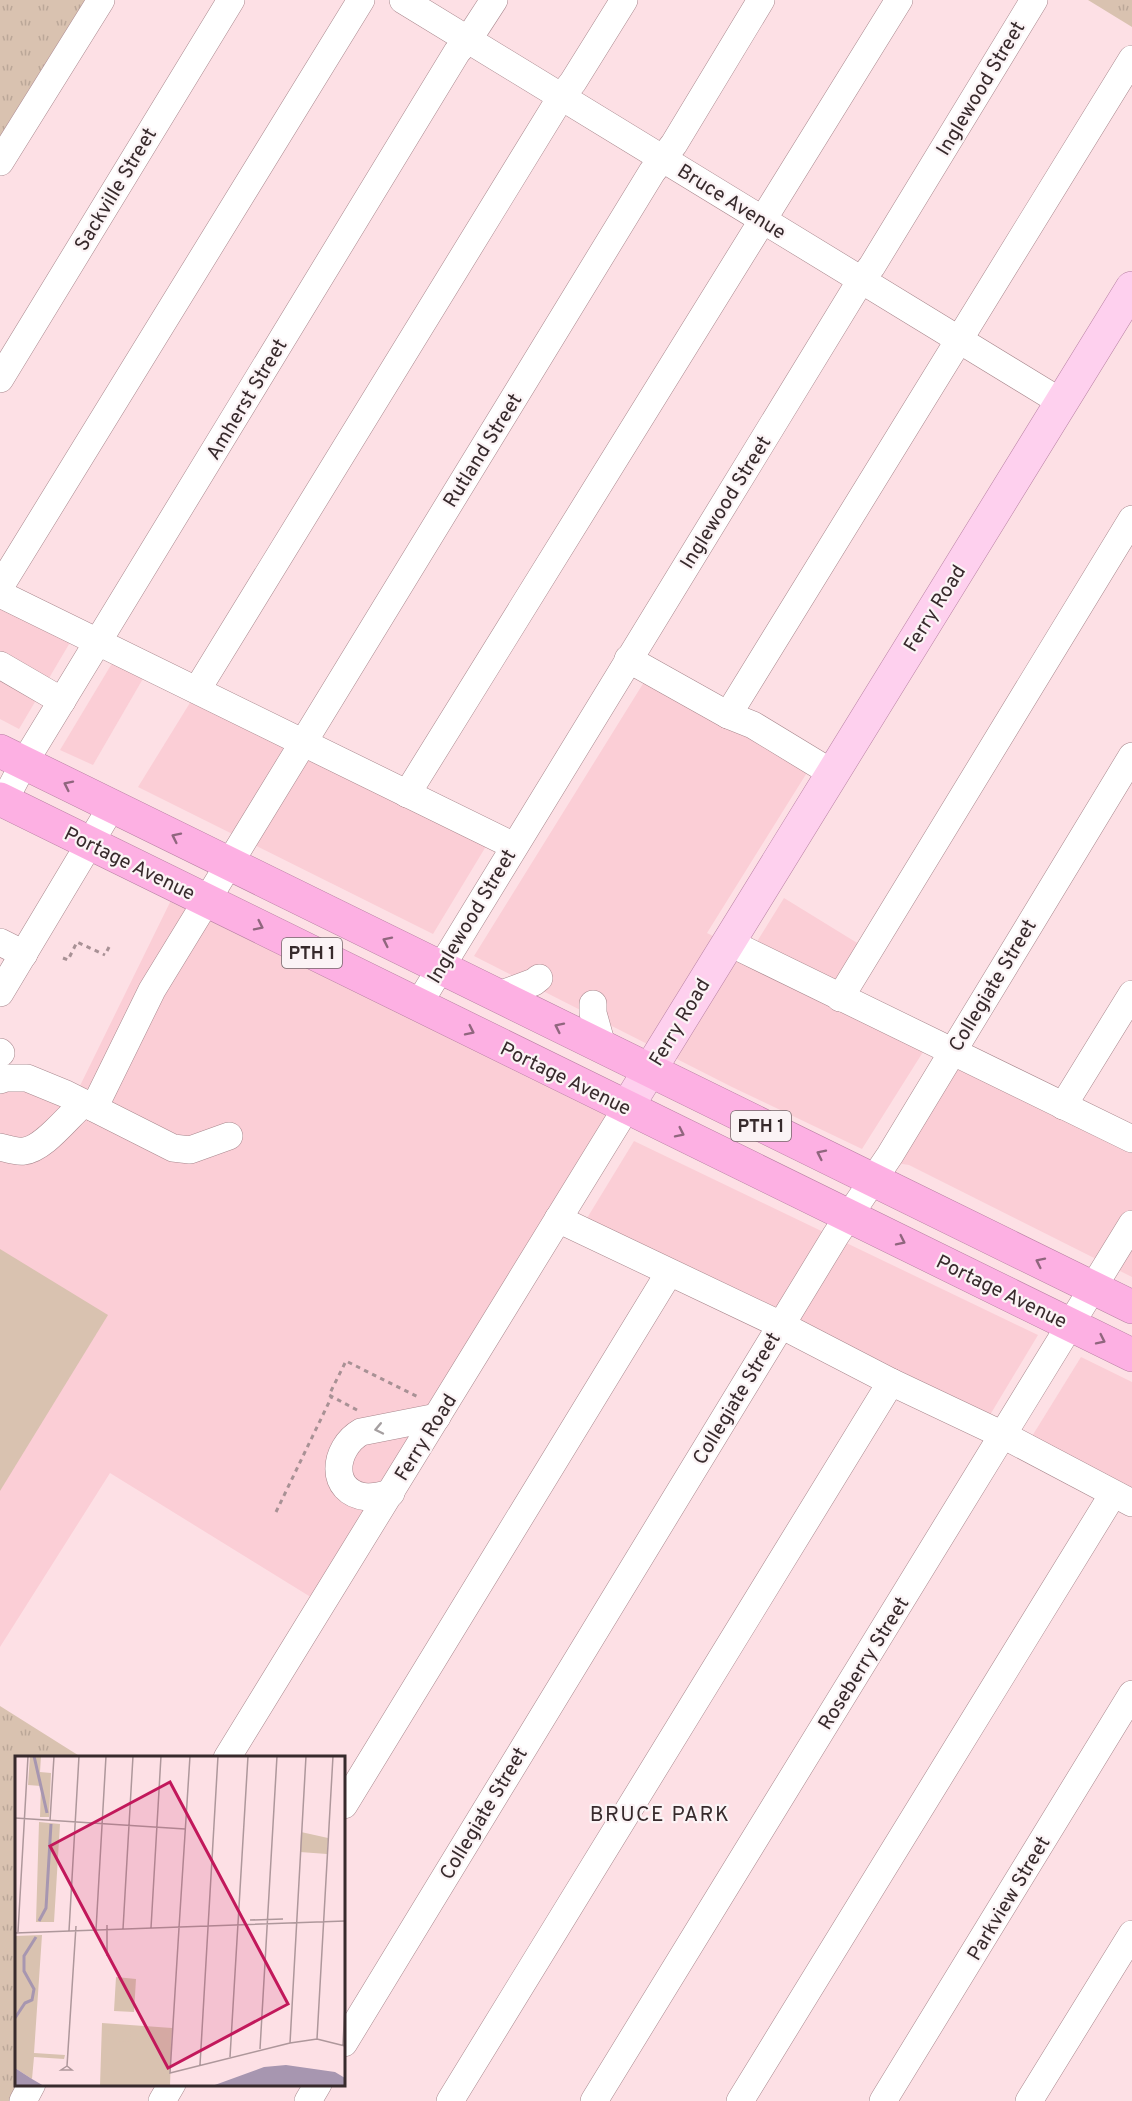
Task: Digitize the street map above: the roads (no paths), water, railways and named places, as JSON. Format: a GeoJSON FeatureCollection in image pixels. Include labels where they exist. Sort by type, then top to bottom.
{"type":"FeatureCollection","features":[{"type":"Feature","properties":{"kind":"highway","name":"PTH 1"},"geometry":{"type":"LineString","coordinates":[[12,757],[1132,1307]]}},
{"type":"Feature","properties":{"kind":"highway","name":"Portage Avenue"},"geometry":{"type":"LineString","coordinates":[[2,800],[1132,1355]]}},
{"type":"Feature","properties":{"kind":"main road","name":"Ferry Road"},"geometry":{"type":"LineString","coordinates":[[627,1107],[1132,288]]}},
{"type":"Feature","properties":{"kind":"street"},"geometry":{"type":"LineString","coordinates":[[0,162],[101,0]]}},
{"type":"Feature","properties":{"kind":"street","name":"Sackville Street"},"geometry":{"type":"LineString","coordinates":[[0,379],[231,0]]}},
{"type":"Feature","properties":{"kind":"street"},"geometry":{"type":"LineString","coordinates":[[0,587],[361,0]]}},
{"type":"Feature","properties":{"kind":"street","name":"Bruce Avenue"},"geometry":{"type":"LineString","coordinates":[[403,0],[1061,402]]}},
{"type":"Feature","properties":{"kind":"street","name":"Amherst Street"},"geometry":{"type":"LineString","coordinates":[[2,800],[12,757],[62,701],[457,52],[468,40],[494,0]]}},
{"type":"Feature","properties":{"kind":"street"},"geometry":{"type":"LineString","coordinates":[[197,690],[561,97],[573,82],[624,0]]}},
{"type":"Feature","properties":{"kind":"street","name":"Rutland Street"},"geometry":{"type":"LineString","coordinates":[[89,1106],[152,990],[229,863],[652,172],[663,159],[761,0]]}},
{"type":"Feature","properties":{"kind":"street"},"geometry":{"type":"LineString","coordinates":[[407,794],[899,0]]}},
{"type":"Feature","properties":{"kind":"street","name":"Inglewood Street"},"geometry":{"type":"LineString","coordinates":[[418,1005],[439,967],[1034,0]]}},
{"type":"Feature","properties":{"kind":"street"},"geometry":{"type":"LineString","coordinates":[[728,715],[1132,59]]}},
{"type":"Feature","properties":{"kind":"street"},"geometry":{"type":"LineString","coordinates":[[840,998],[1132,519]]}},
{"type":"Feature","properties":{"kind":"street"},"geometry":{"type":"LineString","coordinates":[[0,594],[514,846]]}},
{"type":"Feature","properties":{"kind":"street"},"geometry":{"type":"LineString","coordinates":[[628,659],[728,715],[753,725],[832,773]]}},
{"type":"Feature","properties":{"kind":"street"},"geometry":{"type":"LineString","coordinates":[[1,665],[62,701]]}},
{"type":"Feature","properties":{"kind":"street","name":"Collegiate Street"},"geometry":{"type":"LineString","coordinates":[[345,2041],[781,1325],[952,1052],[1132,756]]}},
{"type":"Feature","properties":{"kind":"street"},"geometry":{"type":"LineString","coordinates":[[0,993],[112,806]]}},
{"type":"Feature","properties":{"kind":"street"},"geometry":{"type":"LineString","coordinates":[[0,942],[24,954]]}},
{"type":"Feature","properties":{"kind":"street"},"geometry":{"type":"LineString","coordinates":[[728,942],[1132,1139]]}},
{"type":"Feature","properties":{"kind":"street"},"geometry":{"type":"LineString","coordinates":[[496,996],[539,978]]}},
{"type":"Feature","properties":{"kind":"street"},"geometry":{"type":"LineString","coordinates":[[1063,1106],[1132,994]]}},
{"type":"Feature","properties":{"kind":"street"},"geometry":{"type":"LineString","coordinates":[[593,1004],[593,1013],[603,1049]]}},
{"type":"Feature","properties":{"kind":"street"},"geometry":{"type":"LineString","coordinates":[[0,1080],[27,1078],[173,1148],[190,1150],[229,1136]]}},
{"type":"Feature","properties":{"kind":"street"},"geometry":{"type":"LineString","coordinates":[[0,1147],[25,1152],[36,1147],[50,1137],[67,1118],[89,1106]]}},
{"type":"Feature","properties":{"kind":"street","name":"Ferry Road"},"geometry":{"type":"LineString","coordinates":[[228,1756],[390,1493],[429,1408],[558,1219],[627,1107]]}},
{"type":"Feature","properties":{"kind":"street"},"geometry":{"type":"LineString","coordinates":[[558,1219],[781,1325],[891,1382],[1003,1435],[1123,1498],[740,2101]]}},
{"type":"Feature","properties":{"kind":"street","name":"Roseberry Street"},"geometry":{"type":"LineString","coordinates":[[594,2101],[1132,1224]]}},
{"type":"Feature","properties":{"kind":"street"},"geometry":{"type":"LineString","coordinates":[[345,1803],[669,1273]]}},
{"type":"Feature","properties":{"kind":"street"},"geometry":{"type":"LineString","coordinates":[[450,2101],[891,1382]]}},
{"type":"Feature","properties":{"kind":"street"},"geometry":{"type":"LineString","coordinates":[[390,1493],[376,1496],[358,1494],[348,1489],[339,1473],[338,1464],[345,1446],[361,1432],[373,1430],[429,1408]]}},
{"type":"Feature","properties":{"kind":"street","name":"Parkview Street"},"geometry":{"type":"LineString","coordinates":[[883,2101],[1132,1694]]}},
{"type":"Feature","properties":{"kind":"street"},"geometry":{"type":"LineString","coordinates":[[1029,2101],[1132,1934]]}},
{"type":"Feature","properties":{"kind":"street"},"geometry":{"type":"LineString","coordinates":[[23,2101],[31,2086]]}},
{"type":"Feature","properties":{"kind":"street"},"geometry":{"type":"LineString","coordinates":[[162,2101],[171,2086]]}},
{"type":"Feature","properties":{"kind":"street"},"geometry":{"type":"LineString","coordinates":[[308,2101],[317,2086]]}},
{"type":"Feature","properties":{"kind":"district","name":"BRUCE PARK"},"geometry":{"type":"Point","coordinates":[660,1814]}}]}
